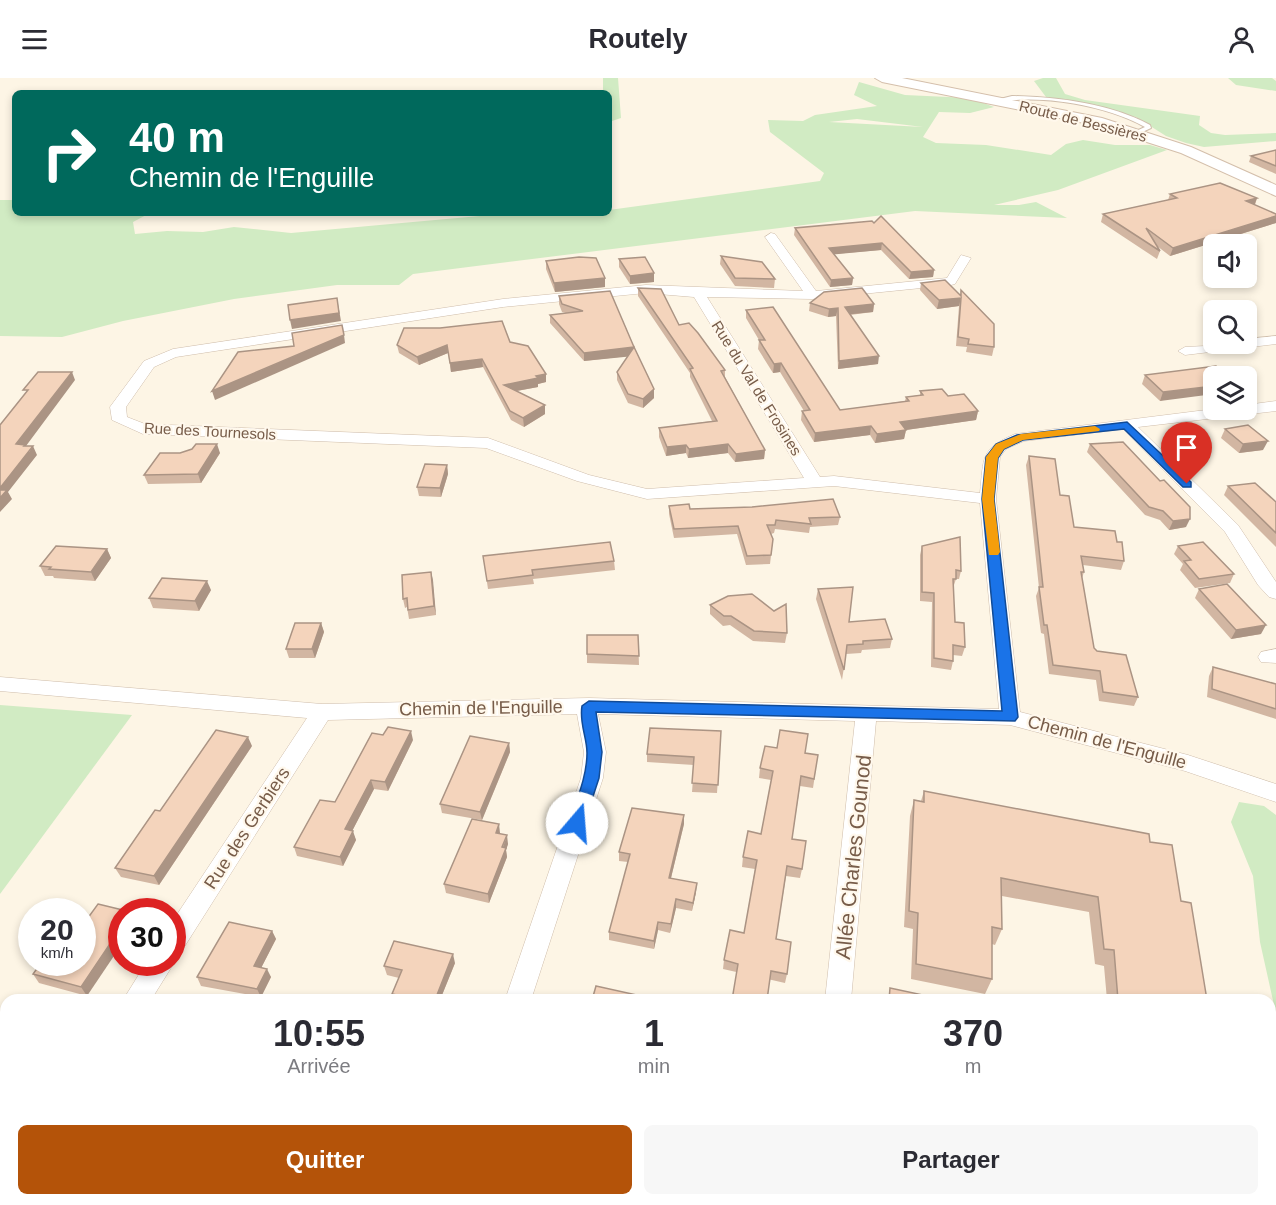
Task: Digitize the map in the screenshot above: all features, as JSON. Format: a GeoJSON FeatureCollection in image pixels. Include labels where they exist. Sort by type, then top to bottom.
{"type":"FeatureCollection","features":[{"type":"Feature","properties":{"kind":"main road","name":"Route de Bessières"},"geometry":{"type":"LineString","coordinates":[[882,78],[1075,116],[1136,133],[1186,150],[1276,191]]}},
{"type":"Feature","properties":{"kind":"street"},"geometry":{"type":"LineString","coordinates":[[771,237],[812,294]]}},
{"type":"Feature","properties":{"kind":"street"},"geometry":{"type":"LineString","coordinates":[[698,293],[812,294],[951,281],[965,258]]}},
{"type":"Feature","properties":{"kind":"street","name":"Rue des Tournesols"},"geometry":{"type":"LineString","coordinates":[[647,494],[583,478],[488,443],[143,429],[120,420],[118,407],[149,364],[173,353],[503,303],[646,289],[698,293]]}},
{"type":"Feature","properties":{"kind":"street","name":"Rue du Val de Frosines"},"geometry":{"type":"LineString","coordinates":[[698,293],[815,483]]}},
{"type":"Feature","properties":{"kind":"street"},"geometry":{"type":"LineString","coordinates":[[1185,351],[1276,340]]}},
{"type":"Feature","properties":{"kind":"street"},"geometry":{"type":"LineString","coordinates":[[1010,717],[988,499],[992,457],[1000,446],[1021,437],[1276,406]]}},
{"type":"Feature","properties":{"kind":"street"},"geometry":{"type":"LineString","coordinates":[[1127,425],[1232,529],[1264,580],[1276,593]]}},
{"type":"Feature","properties":{"kind":"street","name":"Rue du Val de Frosines"},"geometry":{"type":"LineString","coordinates":[[647,494],[834,481],[988,499]]}},
{"type":"Feature","properties":{"kind":"street","name":"Chemin de l'Enguille"},"geometry":{"type":"LineString","coordinates":[[0,684],[322,712],[589,706],[1010,717],[1177,760],[1276,793]]}},
{"type":"Feature","properties":{"kind":"street"},"geometry":{"type":"LineString","coordinates":[[520,994],[592,778],[595,752],[587,718],[589,706]]}},
{"type":"Feature","properties":{"kind":"street","name":"Rue des Gerbiers"},"geometry":{"type":"LineString","coordinates":[[186,922],[322,712]]}},
{"type":"Feature","properties":{"kind":"street","name":"Allée Charles Gounod"},"geometry":{"type":"LineString","coordinates":[[839,994],[865,743],[866,713]]}},
{"type":"Feature","properties":{"kind":"street"},"geometry":{"type":"LineString","coordinates":[[140,994],[152,976]]}},
{"type":"Feature","properties":{"kind":"green space"},"geometry":{"type":"Polygon","coordinates":[[[603,78],[618,78],[621,118],[612,121],[612,90],[603,90],[603,78]]]}},
{"type":"Feature","properties":{"kind":"green space"},"geometry":{"type":"Polygon","coordinates":[[[1056,78],[1065,94],[1085,100],[1200,116],[1199,125],[1211,133],[1225,135],[1276,133],[1276,141],[1204,147],[1186,143],[1166,136],[1136,117],[1046,97],[1034,81],[1056,78]]]}},
{"type":"Feature","properties":{"kind":"green space"},"geometry":{"type":"Polygon","coordinates":[[[1228,78],[1272,78],[1276,81],[1276,91],[1236,85],[1228,78]]]}},
{"type":"Feature","properties":{"kind":"green space"},"geometry":{"type":"Polygon","coordinates":[[[859,82],[905,95],[970,98],[994,107],[970,113],[939,112],[923,137],[936,143],[986,145],[1051,155],[1066,144],[1083,140],[1115,145],[1150,145],[1167,150],[1058,190],[994,205],[1036,202],[1067,218],[915,211],[413,274],[399,285],[337,285],[234,299],[123,321],[62,337],[0,336],[0,200],[12,200],[12,216],[144,216],[133,222],[135,234],[167,231],[203,232],[234,227],[291,233],[480,216],[612,216],[612,210],[820,181],[824,173],[770,132],[768,120],[803,121],[815,115],[877,106],[854,95],[859,82]],[[857,119],[829,122],[923,127],[857,119]]]}},
{"type":"Feature","properties":{"kind":"green space"},"geometry":{"type":"Polygon","coordinates":[[[0,705],[132,715],[0,894],[0,705]]]}},
{"type":"Feature","properties":{"kind":"green space"},"geometry":{"type":"Polygon","coordinates":[[[1239,802],[1264,806],[1276,815],[1276,994],[1272,994],[1260,942],[1253,876],[1231,822],[1239,802]]]}},
{"type":"Feature","properties":{"kind":"building"},"geometry":{"type":"Polygon","coordinates":[[[1276,150],[1276,166],[1251,156],[1276,150]]]}},
{"type":"Feature","properties":{"kind":"building"},"geometry":{"type":"Polygon","coordinates":[[[1220,183],[1257,198],[1246,201],[1276,216],[1218,234],[1203,234],[1203,239],[1173,248],[1146,228],[1160,251],[1103,214],[1177,198],[1170,194],[1220,183]]]}},
{"type":"Feature","properties":{"kind":"building"},"geometry":{"type":"Polygon","coordinates":[[[881,216],[934,270],[911,272],[882,243],[829,248],[853,278],[831,280],[795,228],[872,221],[874,223],[881,216]]]}},
{"type":"Feature","properties":{"kind":"building"},"geometry":{"type":"Polygon","coordinates":[[[721,256],[762,262],[775,279],[735,278],[721,256]]]}},
{"type":"Feature","properties":{"kind":"building"},"geometry":{"type":"Polygon","coordinates":[[[579,257],[596,258],[605,278],[554,283],[546,261],[579,257]]]}},
{"type":"Feature","properties":{"kind":"building"},"geometry":{"type":"Polygon","coordinates":[[[645,257],[654,273],[630,276],[619,259],[645,257]]]}},
{"type":"Feature","properties":{"kind":"building"},"geometry":{"type":"Polygon","coordinates":[[[945,280],[961,296],[961,290],[994,324],[994,347],[968,344],[969,339],[958,337],[961,298],[939,300],[921,283],[945,280]]]}},
{"type":"Feature","properties":{"kind":"building"},"geometry":{"type":"Polygon","coordinates":[[[638,288],[661,289],[679,325],[689,323],[698,333],[725,370],[721,371],[765,450],[736,454],[728,444],[689,449],[686,445],[667,447],[659,428],[717,421],[690,369],[693,368],[638,288]]]}},
{"type":"Feature","properties":{"kind":"building"},"geometry":{"type":"Polygon","coordinates":[[[862,288],[874,304],[845,307],[879,356],[839,361],[838,308],[829,309],[810,303],[824,292],[862,288]]]}},
{"type":"Feature","properties":{"kind":"building"},"geometry":{"type":"Polygon","coordinates":[[[610,291],[634,347],[584,353],[550,315],[583,311],[562,304],[559,296],[610,291]]]}},
{"type":"Feature","properties":{"kind":"building"},"geometry":{"type":"Polygon","coordinates":[[[337,298],[339,313],[290,320],[288,305],[337,298]]]}},
{"type":"Feature","properties":{"kind":"building"},"geometry":{"type":"Polygon","coordinates":[[[773,307],[840,410],[909,401],[906,397],[923,395],[920,391],[942,389],[948,396],[964,394],[978,411],[900,422],[906,430],[877,434],[871,426],[815,433],[802,411],[810,410],[781,363],[774,364],[759,340],[765,340],[746,310],[773,307]]]}},
{"type":"Feature","properties":{"kind":"building"},"geometry":{"type":"Polygon","coordinates":[[[502,321],[510,342],[528,346],[546,374],[536,376],[538,378],[504,385],[545,405],[523,418],[510,411],[482,359],[450,363],[447,345],[417,357],[397,345],[404,328],[440,328],[502,321]]]}},
{"type":"Feature","properties":{"kind":"building"},"geometry":{"type":"Polygon","coordinates":[[[342,325],[344,335],[212,391],[238,352],[294,346],[292,333],[342,325]]]}},
{"type":"Feature","properties":{"kind":"building"},"geometry":{"type":"Polygon","coordinates":[[[634,347],[654,389],[643,399],[628,394],[617,372],[634,347]]]}},
{"type":"Feature","properties":{"kind":"building"},"geometry":{"type":"Polygon","coordinates":[[[1203,368],[1203,387],[1163,392],[1145,375],[1203,368]]]}},
{"type":"Feature","properties":{"kind":"building"},"geometry":{"type":"Polygon","coordinates":[[[38,372],[72,372],[16,444],[33,446],[0,488],[0,425],[28,390],[23,390],[38,372]]]}},
{"type":"Feature","properties":{"kind":"building"},"geometry":{"type":"Polygon","coordinates":[[[1248,425],[1268,441],[1243,444],[1225,429],[1248,425]]]}},
{"type":"Feature","properties":{"kind":"building"},"geometry":{"type":"Polygon","coordinates":[[[1123,442],[1160,481],[1164,480],[1190,507],[1190,519],[1173,521],[1163,511],[1149,507],[1090,444],[1123,442]]]}},
{"type":"Feature","properties":{"kind":"building"},"geometry":{"type":"Polygon","coordinates":[[[196,444],[217,444],[198,474],[144,475],[160,453],[180,453],[192,449],[196,444]]]}},
{"type":"Feature","properties":{"kind":"building"},"geometry":{"type":"Polygon","coordinates":[[[1029,456],[1055,459],[1060,495],[1069,496],[1074,527],[1115,531],[1117,542],[1122,542],[1124,561],[1081,556],[1084,572],[1081,572],[1094,648],[1097,651],[1126,655],[1138,697],[1103,692],[1100,671],[1053,665],[1039,587],[1043,587],[1029,456]]]}},
{"type":"Feature","properties":{"kind":"building"},"geometry":{"type":"Polygon","coordinates":[[[425,464],[447,465],[440,488],[417,487],[425,464]]]}},
{"type":"Feature","properties":{"kind":"building"},"geometry":{"type":"Polygon","coordinates":[[[1255,483],[1276,502],[1276,533],[1228,486],[1255,483]]]}},
{"type":"Feature","properties":{"kind":"building"},"geometry":{"type":"Polygon","coordinates":[[[0,490],[7,490],[0,498],[0,490]]]}},
{"type":"Feature","properties":{"kind":"building"},"geometry":{"type":"Polygon","coordinates":[[[833,499],[840,517],[809,518],[811,524],[776,520],[775,525],[767,525],[773,539],[771,555],[747,556],[738,526],[674,529],[669,506],[689,504],[690,509],[752,507],[833,499]]]}},
{"type":"Feature","properties":{"kind":"building"},"geometry":{"type":"Polygon","coordinates":[[[960,537],[961,571],[956,570],[956,579],[953,579],[955,622],[964,623],[965,647],[953,645],[953,661],[934,658],[934,593],[922,592],[922,546],[960,537]]]}},
{"type":"Feature","properties":{"kind":"building"},"geometry":{"type":"Polygon","coordinates":[[[610,542],[614,561],[532,570],[533,575],[487,581],[483,556],[610,542]]]}},
{"type":"Feature","properties":{"kind":"building"},"geometry":{"type":"Polygon","coordinates":[[[1203,542],[1234,574],[1199,579],[1184,561],[1191,560],[1178,546],[1203,542]]]}},
{"type":"Feature","properties":{"kind":"building"},"geometry":{"type":"Polygon","coordinates":[[[56,546],[107,549],[91,572],[49,569],[51,567],[40,566],[56,546]]]}},
{"type":"Feature","properties":{"kind":"building"},"geometry":{"type":"Polygon","coordinates":[[[431,572],[434,606],[408,610],[407,598],[403,599],[402,575],[431,572]]]}},
{"type":"Feature","properties":{"kind":"building"},"geometry":{"type":"Polygon","coordinates":[[[162,578],[207,581],[195,601],[149,598],[162,578]]]}},
{"type":"Feature","properties":{"kind":"building"},"geometry":{"type":"Polygon","coordinates":[[[1227,584],[1266,625],[1236,630],[1199,589],[1227,584]]]}},
{"type":"Feature","properties":{"kind":"building"},"geometry":{"type":"Polygon","coordinates":[[[853,587],[849,622],[885,619],[892,639],[863,641],[863,644],[847,645],[844,670],[818,589],[853,587]]]}},
{"type":"Feature","properties":{"kind":"building"},"geometry":{"type":"Polygon","coordinates":[[[752,594],[774,611],[786,604],[787,633],[754,631],[731,616],[724,616],[710,605],[728,596],[752,594]]]}},
{"type":"Feature","properties":{"kind":"building"},"geometry":{"type":"Polygon","coordinates":[[[295,623],[321,623],[312,649],[286,649],[295,623]]]}},
{"type":"Feature","properties":{"kind":"building"},"geometry":{"type":"Polygon","coordinates":[[[587,635],[638,635],[639,656],[587,654],[587,635]]]}},
{"type":"Feature","properties":{"kind":"building"},"geometry":{"type":"Polygon","coordinates":[[[1213,667],[1276,684],[1276,709],[1212,689],[1213,667]]]}},
{"type":"Feature","properties":{"kind":"building"},"geometry":{"type":"Polygon","coordinates":[[[388,727],[411,731],[385,782],[371,780],[345,829],[353,831],[340,857],[294,847],[320,800],[335,802],[372,733],[383,735],[388,727]]]}},
{"type":"Feature","properties":{"kind":"building"},"geometry":{"type":"Polygon","coordinates":[[[650,728],[721,731],[718,785],[692,783],[694,757],[647,754],[650,728]]]}},
{"type":"Feature","properties":{"kind":"building"},"geometry":{"type":"Polygon","coordinates":[[[216,730],[248,737],[154,876],[115,868],[155,810],[160,811],[216,730]]]}},
{"type":"Feature","properties":{"kind":"building"},"geometry":{"type":"Polygon","coordinates":[[[780,730],[808,734],[805,753],[818,755],[814,779],[801,776],[792,839],[806,841],[802,869],[787,866],[776,939],[791,942],[787,974],[771,971],[768,994],[733,994],[738,964],[724,960],[730,930],[744,933],[757,860],[743,857],[748,831],[761,834],[773,771],[760,768],[765,746],[777,748],[780,730]]]}},
{"type":"Feature","properties":{"kind":"building"},"geometry":{"type":"Polygon","coordinates":[[[470,736],[509,743],[480,812],[440,804],[470,736]]]}},
{"type":"Feature","properties":{"kind":"building"},"geometry":{"type":"Polygon","coordinates":[[[924,791],[1149,834],[1150,842],[1172,845],[1181,901],[1191,903],[1206,994],[1118,994],[1114,950],[1104,949],[1098,897],[1001,878],[1002,929],[992,927],[992,979],[916,964],[918,913],[909,911],[914,800],[924,802],[924,791]]]}},
{"type":"Feature","properties":{"kind":"building"},"geometry":{"type":"Polygon","coordinates":[[[632,808],[684,815],[669,878],[697,883],[693,903],[676,899],[671,924],[658,922],[654,941],[609,932],[630,854],[619,852],[632,808]]]}},
{"type":"Feature","properties":{"kind":"building"},"geometry":{"type":"Polygon","coordinates":[[[472,819],[499,824],[496,833],[507,835],[502,847],[506,848],[488,894],[444,884],[472,819]]]}},
{"type":"Feature","properties":{"kind":"building"},"geometry":{"type":"Polygon","coordinates":[[[98,904],[108,906],[108,947],[96,965],[96,907],[98,904]]]}},
{"type":"Feature","properties":{"kind":"building"},"geometry":{"type":"Polygon","coordinates":[[[229,922],[272,931],[254,966],[267,969],[257,989],[197,977],[229,922]]]}},
{"type":"Feature","properties":{"kind":"building"},"geometry":{"type":"Polygon","coordinates":[[[394,941],[453,954],[437,994],[392,994],[402,970],[384,966],[394,941]]]}},
{"type":"Feature","properties":{"kind":"building"},"geometry":{"type":"Polygon","coordinates":[[[40,976],[88,976],[81,987],[40,976]]]}},
{"type":"Feature","properties":{"kind":"building"},"geometry":{"type":"Polygon","coordinates":[[[596,986],[632,994],[594,994],[596,986]]]}},
{"type":"Feature","properties":{"kind":"building"},"geometry":{"type":"Polygon","coordinates":[[[890,988],[918,994],[890,994],[890,988]]]}},
{"type":"Feature","properties":{"kind":"slow traffic"},"geometry":{"type":"LineString","coordinates":[[993,552],[988,499],[992,457],[1000,446],[1021,437],[1095,429]]}},
{"type":"Feature","properties":{"kind":"route"},"geometry":{"type":"LineString","coordinates":[[577,823],[592,778],[595,752],[587,718],[589,706],[702,707],[1010,717],[988,499],[992,457],[1000,446],[1021,437],[1127,425],[1187,484]]}}]}
